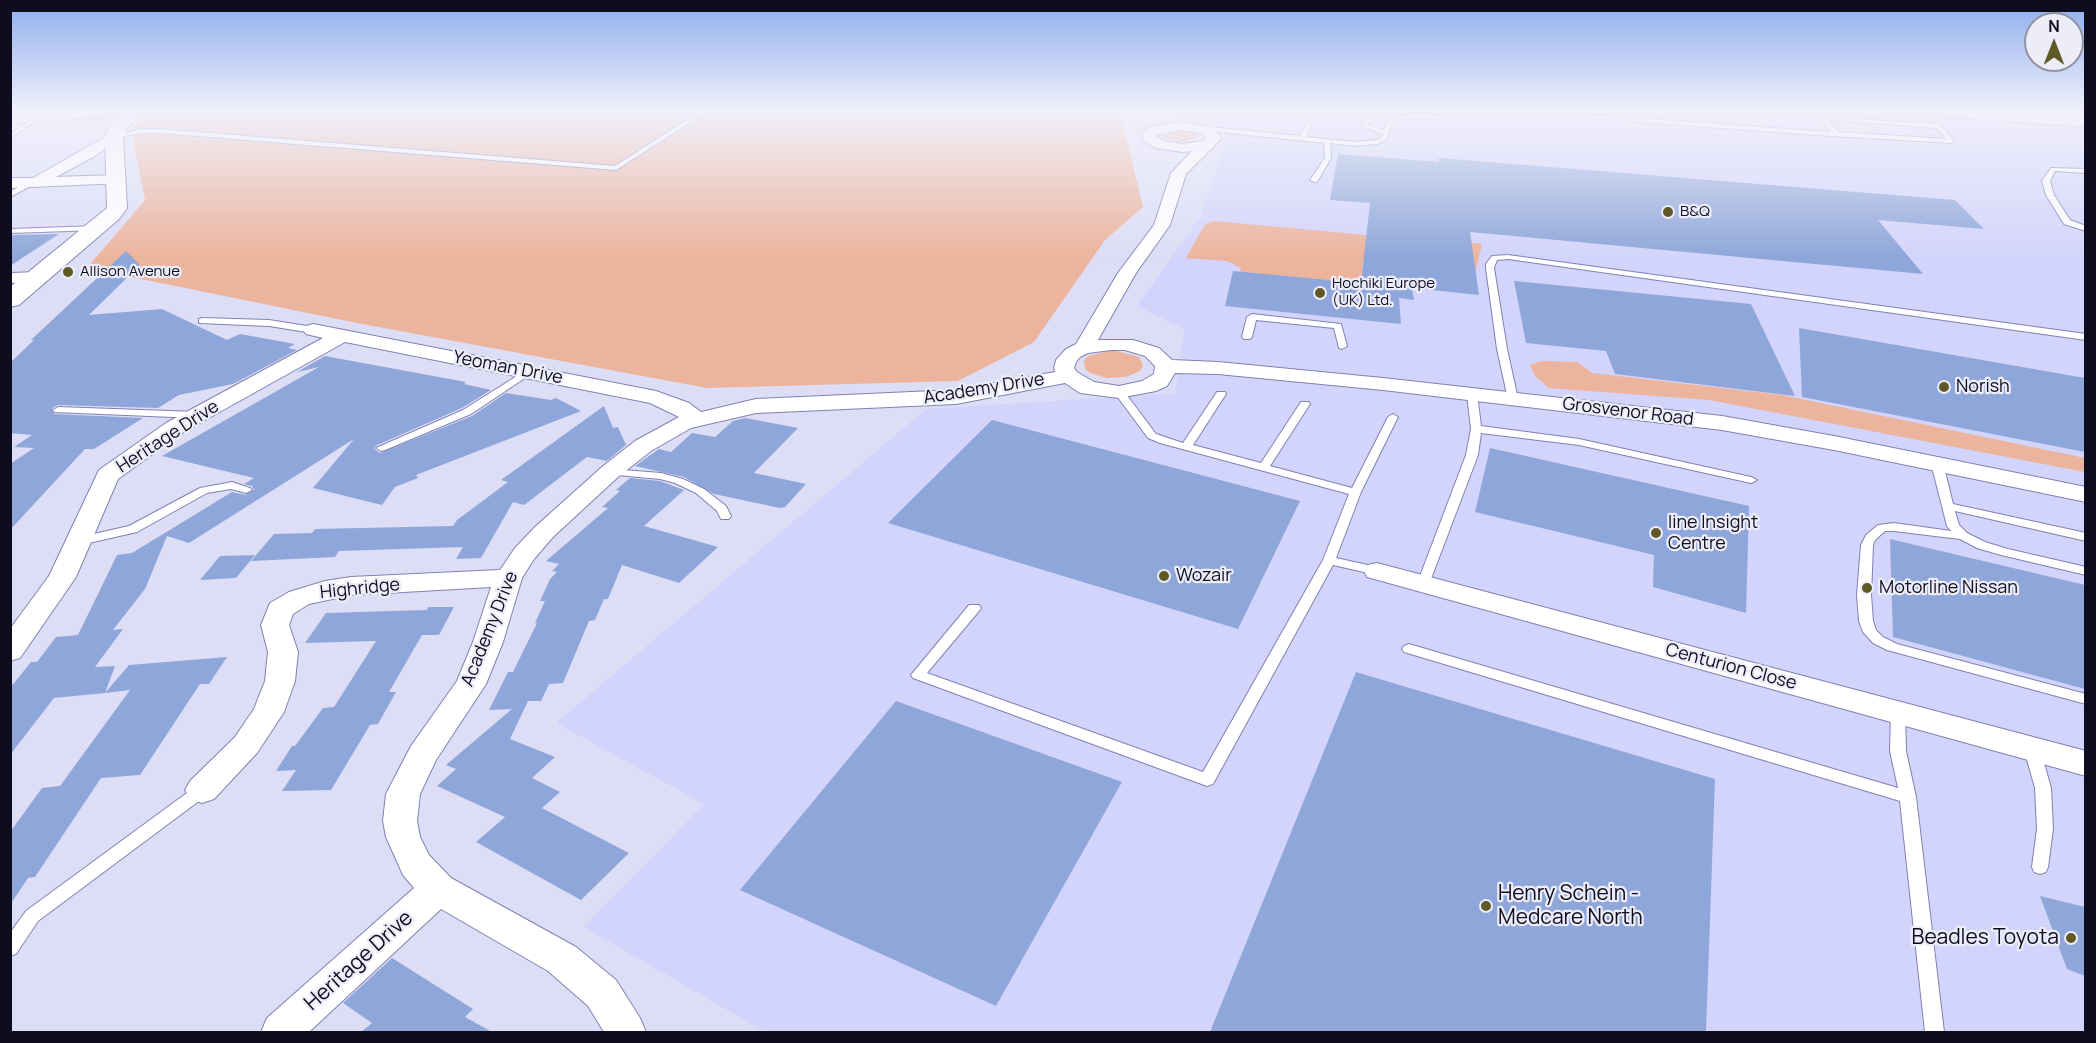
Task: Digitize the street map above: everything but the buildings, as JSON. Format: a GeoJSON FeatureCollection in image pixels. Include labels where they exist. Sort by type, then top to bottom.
{"type":"FeatureCollection","features":[{"type":"Feature","properties":{"kind":"street"},"geometry":{"type":"LineString","coordinates":[[34,182],[75,161]]}},
{"type":"Feature","properties":{"kind":"street"},"geometry":{"type":"LineString","coordinates":[[10,300],[97,228],[117,208],[116,161]]}},
{"type":"Feature","properties":{"kind":"street"},"geometry":{"type":"LineString","coordinates":[[1083,348],[1111,344],[1141,347],[1152,352],[1165,366],[1164,374],[1159,381],[1141,388],[1119,392],[1088,387],[1068,376],[1064,368],[1066,360],[1073,353],[1083,348],[1119,317],[1127,273],[1166,217],[1175,181],[1190,161]]}},
{"type":"Feature","properties":{"kind":"street"},"geometry":{"type":"LineString","coordinates":[[10,183],[117,180]]}},
{"type":"Feature","properties":{"kind":"street"},"geometry":{"type":"LineString","coordinates":[[10,278],[39,277]]}},
{"type":"Feature","properties":{"kind":"street"},"geometry":{"type":"LineString","coordinates":[[1119,317],[1141,347]]}},
{"type":"Feature","properties":{"kind":"street","name":"Yeoman Drive"},"geometry":{"type":"LineString","coordinates":[[313,330],[656,398],[681,408],[698,420]]}},
{"type":"Feature","properties":{"kind":"street","name":"Heritage Drive"},"geometry":{"type":"LineString","coordinates":[[10,651],[62,577],[108,475],[174,428],[343,336]]}},
{"type":"Feature","properties":{"kind":"street","name":"Grosvenor Road"},"geometry":{"type":"LineString","coordinates":[[1165,366],[1218,368],[1472,394],[1731,425],[2085,495]]}},
{"type":"Feature","properties":{"kind":"street","name":"Academy Drive"},"geometry":{"type":"LineString","coordinates":[[626,1032],[602,993],[562,959],[438,889],[416,865],[403,837],[400,821],[403,794],[422,755],[471,684],[488,642],[508,578],[524,554],[544,532],[610,472],[643,446],[683,423],[756,406],[956,397],[1068,376]]}},
{"type":"Feature","properties":{"kind":"street","name":"Centurion Close"},"geometry":{"type":"LineString","coordinates":[[1377,572],[2085,764]]}},
{"type":"Feature","properties":{"kind":"street","name":"Highridge"},"geometry":{"type":"LineString","coordinates":[[202,790],[246,745],[268,712],[280,681],[283,651],[275,625],[280,609],[299,598],[325,590],[508,578]]}},
{"type":"Feature","properties":{"kind":"street","name":"Heritage Drive"},"geometry":{"type":"LineString","coordinates":[[281,1032],[438,889]]}},
{"type":"Feature","properties":{"kind":"lane"},"geometry":{"type":"LineString","coordinates":[[526,161],[616,168],[627,161]]}},
{"type":"Feature","properties":{"kind":"lane"},"geometry":{"type":"LineString","coordinates":[[1314,180],[1326,161]]}},
{"type":"Feature","properties":{"kind":"lane"},"geometry":{"type":"LineString","coordinates":[[2085,171],[2053,169],[2046,181],[2050,195],[2067,222],[2085,229]]}},
{"type":"Feature","properties":{"kind":"lane"},"geometry":{"type":"LineString","coordinates":[[10,195],[34,182]]}},
{"type":"Feature","properties":{"kind":"lane"},"geometry":{"type":"LineString","coordinates":[[10,231],[97,228]]}},
{"type":"Feature","properties":{"kind":"lane"},"geometry":{"type":"LineString","coordinates":[[1513,399],[1502,349],[1490,268],[1495,258],[2085,337]]}},
{"type":"Feature","properties":{"kind":"lane"},"geometry":{"type":"LineString","coordinates":[[1247,337],[1252,317],[1338,326],[1342,346]]}},
{"type":"Feature","properties":{"kind":"lane"},"geometry":{"type":"LineString","coordinates":[[202,321],[269,323],[313,330]]}},
{"type":"Feature","properties":{"kind":"lane"},"geometry":{"type":"LineString","coordinates":[[381,448],[467,412],[528,372]]}},
{"type":"Feature","properties":{"kind":"lane"},"geometry":{"type":"LineString","coordinates":[[1119,392],[1152,435],[1164,441],[1355,492]]}},
{"type":"Feature","properties":{"kind":"lane"},"geometry":{"type":"LineString","coordinates":[[1186,447],[1221,394]]}},
{"type":"Feature","properties":{"kind":"lane"},"geometry":{"type":"LineString","coordinates":[[1423,584],[1472,455],[1476,429],[1472,394]]}},
{"type":"Feature","properties":{"kind":"lane"},"geometry":{"type":"LineString","coordinates":[[1264,467],[1305,404]]}},
{"type":"Feature","properties":{"kind":"lane"},"geometry":{"type":"LineString","coordinates":[[58,410],[199,415]]}},
{"type":"Feature","properties":{"kind":"lane"},"geometry":{"type":"LineString","coordinates":[[974,608],[918,675],[1207,780],[1329,560],[1355,492],[1393,417]]}},
{"type":"Feature","properties":{"kind":"lane"},"geometry":{"type":"LineString","coordinates":[[1476,429],[1579,442],[1751,480]]}},
{"type":"Feature","properties":{"kind":"lane"},"geometry":{"type":"LineString","coordinates":[[1937,464],[1953,526],[1964,536],[1981,545],[2005,552],[2085,571]]}},
{"type":"Feature","properties":{"kind":"lane"},"geometry":{"type":"LineString","coordinates":[[610,472],[661,476],[679,481],[700,491],[722,509],[725,516]]}},
{"type":"Feature","properties":{"kind":"lane"},"geometry":{"type":"LineString","coordinates":[[80,541],[138,526],[204,490],[231,485],[246,490]]}},
{"type":"Feature","properties":{"kind":"lane"},"geometry":{"type":"LineString","coordinates":[[1948,506],[2085,537]]}},
{"type":"Feature","properties":{"kind":"lane"},"geometry":{"type":"LineString","coordinates":[[1964,536],[1894,527],[1882,528],[1870,538],[1867,545],[1864,596],[1866,621],[1870,632],[1878,640],[1892,647],[2085,699]]}},
{"type":"Feature","properties":{"kind":"lane"},"geometry":{"type":"LineString","coordinates":[[1329,560],[1377,572]]}},
{"type":"Feature","properties":{"kind":"lane"},"geometry":{"type":"LineString","coordinates":[[1409,649],[1908,797]]}},
{"type":"Feature","properties":{"kind":"lane"},"geometry":{"type":"LineString","coordinates":[[1898,712],[1898,751],[1908,797],[1935,1032]]}},
{"type":"Feature","properties":{"kind":"lane"},"geometry":{"type":"LineString","coordinates":[[2032,749],[2043,788],[2045,829],[2040,867]]}},
{"type":"Feature","properties":{"kind":"lane"},"geometry":{"type":"LineString","coordinates":[[10,948],[32,915],[202,790]]}},
{"type":"Feature","properties":{"kind":"shaded area"},"geometry":{"type":"Polygon","coordinates":[[[137,161],[1132,161],[1143,207],[1105,240],[1034,342],[958,381],[707,388],[357,323],[87,268],[145,200],[137,161]]]}},
{"type":"Feature","properties":{"kind":"shaded area"},"geometry":{"type":"Polygon","coordinates":[[[1220,161],[2085,161],[2085,1032],[765,1032],[584,927],[704,804],[556,723],[926,409],[1175,393],[1184,329],[1137,306],[1200,217],[1220,161]]]}},
{"type":"Feature","properties":{"kind":"shaded area"},"geometry":{"type":"Polygon","coordinates":[[[1215,221],[1482,244],[1476,270],[1363,260],[1361,283],[1240,272],[1241,268],[1227,261],[1186,258],[1203,228],[1207,223],[1215,221]]]}},
{"type":"Feature","properties":{"kind":"shaded area"},"geometry":{"type":"Polygon","coordinates":[[[1113,350],[1139,357],[1143,366],[1140,371],[1126,377],[1106,378],[1085,369],[1084,360],[1088,356],[1113,350]]]}},
{"type":"Feature","properties":{"kind":"shaded area"},"geometry":{"type":"Polygon","coordinates":[[[1541,361],[1577,362],[1592,373],[1782,395],[2085,458],[2085,472],[1709,400],[1549,388],[1535,376],[1530,365],[1541,361]]]}},
{"type":"Feature","properties":{"kind":"place","name":"B&Q"},"geometry":{"type":"Point","coordinates":[1668,212]}},
{"type":"Feature","properties":{"kind":"place","name":"Allison Avenue"},"geometry":{"type":"Point","coordinates":[68,272]}},
{"type":"Feature","properties":{"kind":"place","name":"Hochiki Europe (UK) Ltd."},"geometry":{"type":"Point","coordinates":[1320,293]}},
{"type":"Feature","properties":{"kind":"place","name":"Norish"},"geometry":{"type":"Point","coordinates":[1944,387]}},
{"type":"Feature","properties":{"kind":"place","name":"line Insight Centre"},"geometry":{"type":"Point","coordinates":[1656,533]}},
{"type":"Feature","properties":{"kind":"place","name":"Wozair"},"geometry":{"type":"Point","coordinates":[1164,576]}},
{"type":"Feature","properties":{"kind":"place","name":"Motorline Nissan"},"geometry":{"type":"Point","coordinates":[1867,588]}},
{"type":"Feature","properties":{"kind":"place","name":"Henry Schein - Medcare North"},"geometry":{"type":"Point","coordinates":[1486,906]}},
{"type":"Feature","properties":{"kind":"place","name":"Beadles Toyota"},"geometry":{"type":"Point","coordinates":[2071,938]}}]}
